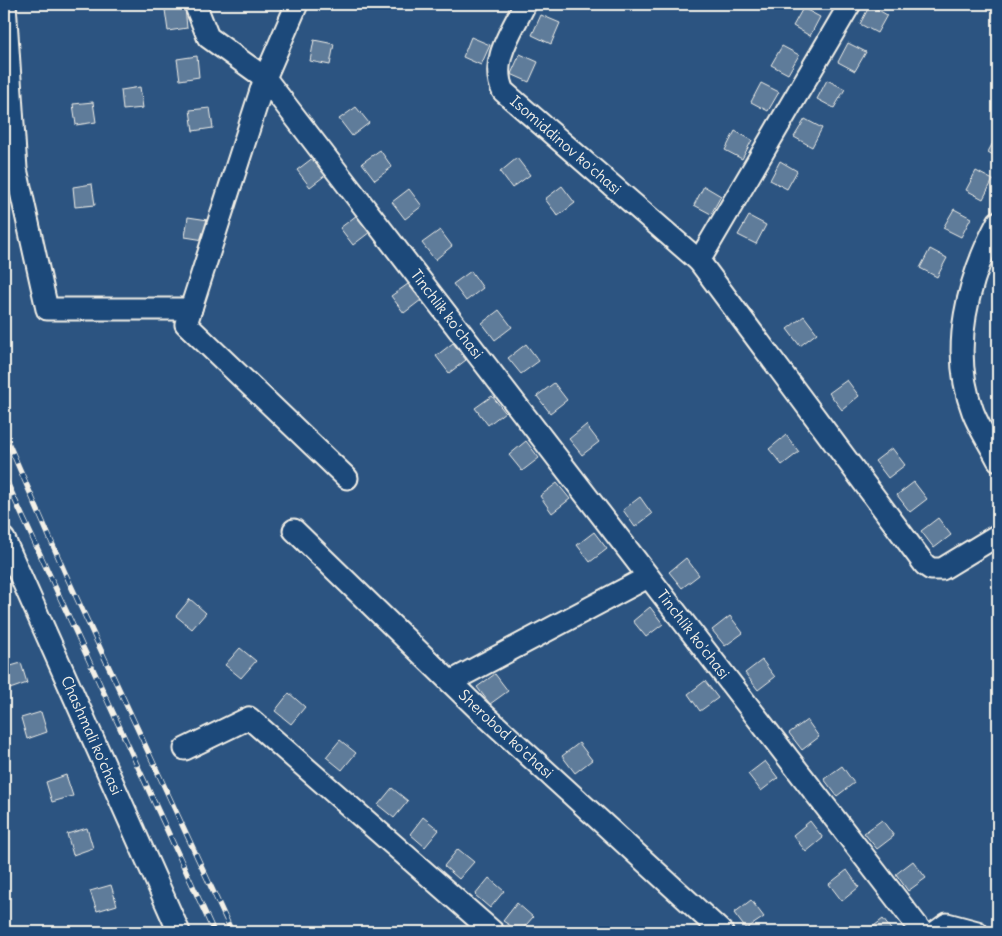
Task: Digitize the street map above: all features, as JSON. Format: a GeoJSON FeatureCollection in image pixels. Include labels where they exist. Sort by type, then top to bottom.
{"type":"FeatureCollection","features":[{"type":"Feature","properties":{"kind":"street"},"geometry":{"type":"LineString","coordinates":[[5,4],[16,169],[47,309],[191,309]]}},
{"type":"Feature","properties":{"kind":"street","name":"Tinchlik ko'chasi"},"geometry":{"type":"LineString","coordinates":[[195,4],[208,37],[265,78],[922,932]]}},
{"type":"Feature","properties":{"kind":"street"},"geometry":{"type":"LineString","coordinates":[[297,4],[265,78],[186,324],[347,478]]}},
{"type":"Feature","properties":{"kind":"street","name":"Isomiddinov ko'chasi"},"geometry":{"type":"LineString","coordinates":[[525,4],[498,63],[498,79],[503,91],[699,261],[924,565],[932,569],[942,569],[998,535]]}},
{"type":"Feature","properties":{"kind":"street"},"geometry":{"type":"LineString","coordinates":[[699,261],[850,4]]}},
{"type":"Feature","properties":{"kind":"street"},"geometry":{"type":"LineString","coordinates":[[998,222],[974,274],[962,341],[965,375],[973,412],[998,460]]}},
{"type":"Feature","properties":{"kind":"street","name":"Sherobod ko'chasi"},"geometry":{"type":"LineString","coordinates":[[294,530],[450,682],[722,932]]}},
{"type":"Feature","properties":{"kind":"street","name":"Chashmali ko'chasi"},"geometry":{"type":"LineString","coordinates":[[4,539],[179,932]]}},
{"type":"Feature","properties":{"kind":"street"},"geometry":{"type":"LineString","coordinates":[[450,682],[648,577]]}},
{"type":"Feature","properties":{"kind":"street"},"geometry":{"type":"LineString","coordinates":[[185,749],[249,718],[493,932]]}},
{"type":"Feature","properties":{"kind":"street"},"geometry":{"type":"LineString","coordinates":[[936,932],[947,924],[978,932]]}},
{"type":"Feature","properties":{"kind":"building"},"geometry":{"type":"Polygon","coordinates":[[[870,5],[887,15],[877,33],[860,24],[870,5]]]}},
{"type":"Feature","properties":{"kind":"building"},"geometry":{"type":"Polygon","coordinates":[[[185,7],[187,28],[168,31],[165,10],[185,7]]]}},
{"type":"Feature","properties":{"kind":"building"},"geometry":{"type":"Polygon","coordinates":[[[803,8],[820,17],[810,36],[793,26],[803,8]]]}},
{"type":"Feature","properties":{"kind":"building"},"geometry":{"type":"Polygon","coordinates":[[[541,15],[560,23],[551,44],[532,35],[541,15]]]}},
{"type":"Feature","properties":{"kind":"building"},"geometry":{"type":"Polygon","coordinates":[[[471,37],[490,45],[481,65],[463,57],[471,37]]]}},
{"type":"Feature","properties":{"kind":"building"},"geometry":{"type":"Polygon","coordinates":[[[314,40],[334,44],[330,65],[310,61],[314,40]]]}},
{"type":"Feature","properties":{"kind":"building"},"geometry":{"type":"Polygon","coordinates":[[[848,43],[866,52],[855,71],[838,62],[848,43]]]}},
{"type":"Feature","properties":{"kind":"building"},"geometry":{"type":"Polygon","coordinates":[[[782,46],[799,55],[788,74],[771,65],[782,46]]]}},
{"type":"Feature","properties":{"kind":"building"},"geometry":{"type":"Polygon","coordinates":[[[520,54],[538,62],[529,82],[511,74],[520,54]]]}},
{"type":"Feature","properties":{"kind":"building"},"geometry":{"type":"Polygon","coordinates":[[[197,56],[199,77],[180,80],[177,59],[197,56]]]}},
{"type":"Feature","properties":{"kind":"building"},"geometry":{"type":"Polygon","coordinates":[[[827,80],[845,89],[834,108],[817,99],[827,80]]]}},
{"type":"Feature","properties":{"kind":"building"},"geometry":{"type":"Polygon","coordinates":[[[761,83],[779,92],[768,111],[751,102],[761,83]]]}},
{"type":"Feature","properties":{"kind":"building"},"geometry":{"type":"Polygon","coordinates":[[[140,87],[143,108],[123,110],[121,90],[140,87]]]}},
{"type":"Feature","properties":{"kind":"building"},"geometry":{"type":"Polygon","coordinates":[[[93,102],[96,122],[76,125],[73,104],[93,102]]]}},
{"type":"Feature","properties":{"kind":"building"},"geometry":{"type":"Polygon","coordinates":[[[356,107],[369,123],[352,136],[339,119],[356,107]]]}},
{"type":"Feature","properties":{"kind":"building"},"geometry":{"type":"Polygon","coordinates":[[[210,108],[213,128],[193,131],[190,110],[210,108]]]}},
{"type":"Feature","properties":{"kind":"building"},"geometry":{"type":"Polygon","coordinates":[[[805,119],[822,128],[812,147],[794,137],[805,119]]]}},
{"type":"Feature","properties":{"kind":"building"},"geometry":{"type":"Polygon","coordinates":[[[735,131],[752,140],[742,159],[725,150],[735,131]]]}},
{"type":"Feature","properties":{"kind":"building"},"geometry":{"type":"Polygon","coordinates":[[[998,133],[998,158],[988,152],[998,133]]]}},
{"type":"Feature","properties":{"kind":"building"},"geometry":{"type":"Polygon","coordinates":[[[380,150],[392,167],[375,180],[362,163],[380,150]]]}},
{"type":"Feature","properties":{"kind":"building"},"geometry":{"type":"Polygon","coordinates":[[[314,157],[327,174],[310,187],[297,170],[314,157]]]}},
{"type":"Feature","properties":{"kind":"building"},"geometry":{"type":"Polygon","coordinates":[[[517,158],[530,175],[512,188],[500,172],[517,158]]]}},
{"type":"Feature","properties":{"kind":"building"},"geometry":{"type":"Polygon","coordinates":[[[780,161],[797,171],[787,189],[770,180],[780,161]]]}},
{"type":"Feature","properties":{"kind":"building"},"geometry":{"type":"Polygon","coordinates":[[[976,171],[993,180],[983,199],[966,190],[976,171]]]}},
{"type":"Feature","properties":{"kind":"building"},"geometry":{"type":"Polygon","coordinates":[[[92,184],[95,205],[75,207],[73,187],[92,184]]]}},
{"type":"Feature","properties":{"kind":"building"},"geometry":{"type":"Polygon","coordinates":[[[562,186],[575,203],[558,216],[545,199],[562,186]]]}},
{"type":"Feature","properties":{"kind":"building"},"geometry":{"type":"Polygon","coordinates":[[[704,186],[721,196],[711,214],[694,205],[704,186]]]}},
{"type":"Feature","properties":{"kind":"building"},"geometry":{"type":"Polygon","coordinates":[[[409,189],[422,206],[405,219],[392,202],[409,189]]]}},
{"type":"Feature","properties":{"kind":"building"},"geometry":{"type":"Polygon","coordinates":[[[954,209],[971,218],[961,237],[943,228],[954,209]]]}},
{"type":"Feature","properties":{"kind":"building"},"geometry":{"type":"Polygon","coordinates":[[[357,215],[370,232],[353,245],[340,228],[357,215]]]}},
{"type":"Feature","properties":{"kind":"building"},"geometry":{"type":"Polygon","coordinates":[[[749,216],[766,225],[756,244],[738,235],[749,216]]]}},
{"type":"Feature","properties":{"kind":"building"},"geometry":{"type":"Polygon","coordinates":[[[188,217],[208,220],[204,240],[185,237],[188,217]]]}},
{"type":"Feature","properties":{"kind":"building"},"geometry":{"type":"Polygon","coordinates":[[[440,230],[452,246],[435,260],[422,243],[440,230]]]}},
{"type":"Feature","properties":{"kind":"building"},"geometry":{"type":"Polygon","coordinates":[[[930,249],[947,258],[937,277],[920,268],[930,249]]]}},
{"type":"Feature","properties":{"kind":"building"},"geometry":{"type":"Polygon","coordinates":[[[471,271],[483,288],[466,301],[453,284],[471,271]]]}},
{"type":"Feature","properties":{"kind":"building"},"geometry":{"type":"Polygon","coordinates":[[[996,281],[998,282],[998,303],[993,302],[996,281]]]}},
{"type":"Feature","properties":{"kind":"building"},"geometry":{"type":"Polygon","coordinates":[[[408,284],[421,300],[404,313],[391,296],[408,284]]]}},
{"type":"Feature","properties":{"kind":"building"},"geometry":{"type":"Polygon","coordinates":[[[499,310],[512,327],[495,340],[482,323],[499,310]]]}},
{"type":"Feature","properties":{"kind":"building"},"geometry":{"type":"Polygon","coordinates":[[[804,316],[817,333],[800,346],[787,329],[804,316]]]}},
{"type":"Feature","properties":{"kind":"building"},"geometry":{"type":"Polygon","coordinates":[[[453,343],[466,360],[449,373],[436,356],[453,343]]]}},
{"type":"Feature","properties":{"kind":"building"},"geometry":{"type":"Polygon","coordinates":[[[526,344],[539,361],[521,374],[508,358],[526,344]]]}},
{"type":"Feature","properties":{"kind":"building"},"geometry":{"type":"Polygon","coordinates":[[[847,380],[859,396],[842,410],[829,393],[847,380]]]}},
{"type":"Feature","properties":{"kind":"building"},"geometry":{"type":"Polygon","coordinates":[[[554,383],[567,400],[550,413],[537,396],[554,383]]]}},
{"type":"Feature","properties":{"kind":"building"},"geometry":{"type":"Polygon","coordinates":[[[492,396],[505,412],[488,425],[475,408],[492,396]]]}},
{"type":"Feature","properties":{"kind":"building"},"geometry":{"type":"Polygon","coordinates":[[[586,425],[599,442],[582,455],[569,439],[586,425]]]}},
{"type":"Feature","properties":{"kind":"building"},"geometry":{"type":"Polygon","coordinates":[[[786,435],[799,452],[782,465],[769,449],[786,435]]]}},
{"type":"Feature","properties":{"kind":"building"},"geometry":{"type":"Polygon","coordinates":[[[526,441],[539,458],[522,471],[509,455],[526,441]]]}},
{"type":"Feature","properties":{"kind":"building"},"geometry":{"type":"Polygon","coordinates":[[[892,448],[905,465],[888,478],[875,461],[892,448]]]}},
{"type":"Feature","properties":{"kind":"building"},"geometry":{"type":"Polygon","coordinates":[[[914,482],[927,499],[910,512],[897,495],[914,482]]]}},
{"type":"Feature","properties":{"kind":"building"},"geometry":{"type":"Polygon","coordinates":[[[557,483],[570,499],[552,513],[540,496],[557,483]]]}},
{"type":"Feature","properties":{"kind":"building"},"geometry":{"type":"Polygon","coordinates":[[[640,497],[652,514],[635,527],[623,510],[640,497]]]}},
{"type":"Feature","properties":{"kind":"building"},"geometry":{"type":"Polygon","coordinates":[[[938,518],[951,535],[934,548],[921,531],[938,518]]]}},
{"type":"Feature","properties":{"kind":"building"},"geometry":{"type":"Polygon","coordinates":[[[594,532],[607,549],[590,562],[577,545],[594,532]]]}},
{"type":"Feature","properties":{"kind":"building"},"geometry":{"type":"Polygon","coordinates":[[[686,558],[699,575],[682,588],[669,572],[686,558]]]}},
{"type":"Feature","properties":{"kind":"building"},"geometry":{"type":"Polygon","coordinates":[[[190,599],[206,613],[192,629],[176,616],[190,599]]]}},
{"type":"Feature","properties":{"kind":"building"},"geometry":{"type":"Polygon","coordinates":[[[650,607],[663,624],[646,637],[633,621],[650,607]]]}},
{"type":"Feature","properties":{"kind":"building"},"geometry":{"type":"Polygon","coordinates":[[[730,616],[743,633],[725,646],[712,630],[730,616]]]}},
{"type":"Feature","properties":{"kind":"building"},"geometry":{"type":"Polygon","coordinates":[[[4,619],[9,638],[4,640],[4,619]]]}},
{"type":"Feature","properties":{"kind":"building"},"geometry":{"type":"Polygon","coordinates":[[[240,648],[256,661],[241,678],[225,665],[240,648]]]}},
{"type":"Feature","properties":{"kind":"building"},"geometry":{"type":"Polygon","coordinates":[[[762,660],[775,677],[758,690],[745,673],[762,660]]]}},
{"type":"Feature","properties":{"kind":"building"},"geometry":{"type":"Polygon","coordinates":[[[21,663],[27,683],[7,690],[4,668],[21,663]]]}},
{"type":"Feature","properties":{"kind":"building"},"geometry":{"type":"Polygon","coordinates":[[[495,674],[508,691],[490,704],[477,687],[495,674]]]}},
{"type":"Feature","properties":{"kind":"building"},"geometry":{"type":"Polygon","coordinates":[[[705,681],[718,698],[700,711],[688,694],[705,681]]]}},
{"type":"Feature","properties":{"kind":"building"},"geometry":{"type":"Polygon","coordinates":[[[289,693],[305,707],[291,724],[275,711],[289,693]]]}},
{"type":"Feature","properties":{"kind":"building"},"geometry":{"type":"Polygon","coordinates":[[[41,712],[47,732],[27,739],[21,718],[41,712]]]}},
{"type":"Feature","properties":{"kind":"building"},"geometry":{"type":"Polygon","coordinates":[[[807,720],[819,737],[802,750],[789,733],[807,720]]]}},
{"type":"Feature","properties":{"kind":"building"},"geometry":{"type":"Polygon","coordinates":[[[340,740],[356,753],[342,770],[326,757],[340,740]]]}},
{"type":"Feature","properties":{"kind":"building"},"geometry":{"type":"Polygon","coordinates":[[[579,743],[592,760],[575,773],[562,756],[579,743]]]}},
{"type":"Feature","properties":{"kind":"building"},"geometry":{"type":"Polygon","coordinates":[[[765,761],[778,778],[761,791],[748,774],[765,761]]]}},
{"type":"Feature","properties":{"kind":"building"},"geometry":{"type":"Polygon","coordinates":[[[842,766],[854,783],[837,796],[824,779],[842,766]]]}},
{"type":"Feature","properties":{"kind":"building"},"geometry":{"type":"Polygon","coordinates":[[[66,775],[73,796],[52,802],[46,782],[66,775]]]}},
{"type":"Feature","properties":{"kind":"building"},"geometry":{"type":"Polygon","coordinates":[[[392,788],[408,801],[394,818],[378,805],[392,788]]]}},
{"type":"Feature","properties":{"kind":"building"},"geometry":{"type":"Polygon","coordinates":[[[423,817],[439,830],[425,847],[410,834],[423,817]]]}},
{"type":"Feature","properties":{"kind":"building"},"geometry":{"type":"Polygon","coordinates":[[[882,820],[894,836],[877,849],[864,833],[882,820]]]}},
{"type":"Feature","properties":{"kind":"building"},"geometry":{"type":"Polygon","coordinates":[[[810,821],[823,838],[806,852],[793,835],[810,821]]]}},
{"type":"Feature","properties":{"kind":"building"},"geometry":{"type":"Polygon","coordinates":[[[87,828],[93,848],[73,855],[67,834],[87,828]]]}},
{"type":"Feature","properties":{"kind":"building"},"geometry":{"type":"Polygon","coordinates":[[[458,849],[474,862],[459,879],[444,866],[458,849]]]}},
{"type":"Feature","properties":{"kind":"building"},"geometry":{"type":"Polygon","coordinates":[[[913,861],[926,878],[908,891],[896,874],[913,861]]]}},
{"type":"Feature","properties":{"kind":"building"},"geometry":{"type":"Polygon","coordinates":[[[847,870],[859,887],[842,901],[829,884],[847,870]]]}},
{"type":"Feature","properties":{"kind":"building"},"geometry":{"type":"Polygon","coordinates":[[[489,878],[504,891],[490,908],[475,895],[489,878]]]}},
{"type":"Feature","properties":{"kind":"building"},"geometry":{"type":"Polygon","coordinates":[[[111,885],[117,905],[97,911],[90,891],[111,885]]]}},
{"type":"Feature","properties":{"kind":"building"},"geometry":{"type":"Polygon","coordinates":[[[751,900],[764,917],[746,929],[734,913],[751,900]]]}},
{"type":"Feature","properties":{"kind":"building"},"geometry":{"type":"Polygon","coordinates":[[[517,903],[533,917],[520,932],[503,921],[517,903]]]}},
{"type":"Feature","properties":{"kind":"building"},"geometry":{"type":"Polygon","coordinates":[[[883,919],[893,932],[866,932],[883,919]]]}},
{"type":"Feature","properties":{"kind":"railway"},"geometry":{"type":"LineString","coordinates":[[4,433],[66,575],[232,932]]}},
{"type":"Feature","properties":{"kind":"railway"},"geometry":{"type":"LineString","coordinates":[[4,476],[214,932]]}}]}
